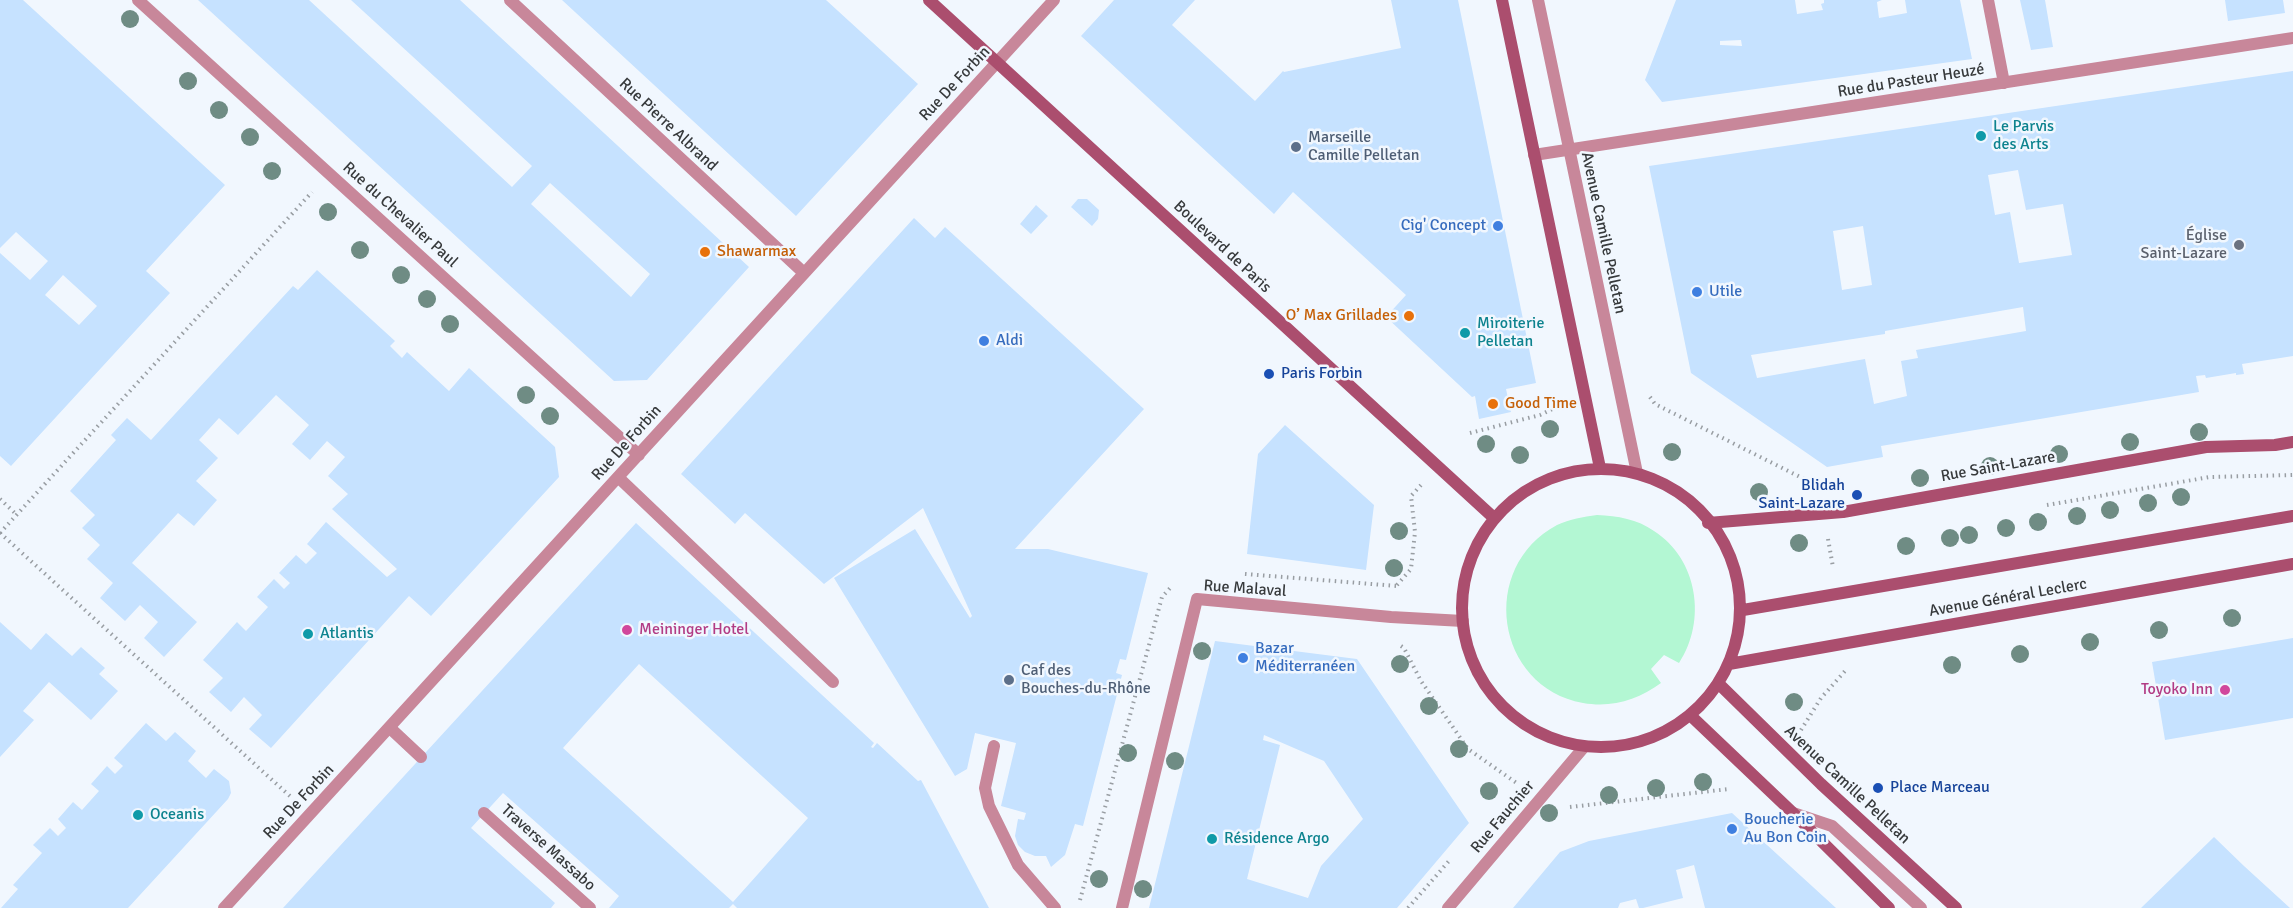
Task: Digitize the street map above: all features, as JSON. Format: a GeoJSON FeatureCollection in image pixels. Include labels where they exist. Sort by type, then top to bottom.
{"type":"FeatureCollection","features":[{"type":"Feature","properties":{"kind":"street","name":"Rue du Chevalier Paul"},"geometry":{"type":"LineString","coordinates":[[138,0],[639,455]]}},
{"type":"Feature","properties":{"kind":"street","name":"Rue Pierre Albrand"},"geometry":{"type":"LineString","coordinates":[[510,0],[804,273]]}},
{"type":"Feature","properties":{"kind":"street","name":"Boulevard de Paris"},"geometry":{"type":"LineString","coordinates":[[928,0],[1494,518]]}},
{"type":"Feature","properties":{"kind":"street","name":"Rue De Forbin"},"geometry":{"type":"LineString","coordinates":[[224,908],[1054,0]]}},
{"type":"Feature","properties":{"kind":"street"},"geometry":{"type":"LineString","coordinates":[[1502,0],[1600,468]]}},
{"type":"Feature","properties":{"kind":"street","name":"Avenue Camille Pelletan"},"geometry":{"type":"LineString","coordinates":[[1538,0],[1636,473]]}},
{"type":"Feature","properties":{"kind":"street"},"geometry":{"type":"LineString","coordinates":[[1988,0],[2004,83]]}},
{"type":"Feature","properties":{"kind":"street","name":"Rue du Pasteur Heuzé"},"geometry":{"type":"LineString","coordinates":[[1534,155],[2293,38]]}},
{"type":"Feature","properties":{"kind":"street","name":"Rue Saint-Lazare"},"geometry":{"type":"LineString","coordinates":[[1708,523],[1843,512],[2206,447],[2276,445],[2293,442]]}},
{"type":"Feature","properties":{"kind":"street"},"geometry":{"type":"LineString","coordinates":[[1600,468],[1636,473],[1659,481],[1686,498],[1722,535],[1736,570],[1743,610],[1738,637],[1719,684],[1690,715],[1657,736],[1619,746],[1584,747],[1535,731],[1498,703],[1473,664],[1463,621],[1463,584],[1474,549],[1494,518],[1515,497],[1541,482],[1570,471],[1600,468]]}},
{"type":"Feature","properties":{"kind":"street"},"geometry":{"type":"LineString","coordinates":[[619,478],[833,682]]}},
{"type":"Feature","properties":{"kind":"street","name":"Avenue Général Leclerc"},"geometry":{"type":"LineString","coordinates":[[1743,610],[2293,516]]}},
{"type":"Feature","properties":{"kind":"street","name":"Avenue Général Leclerc"},"geometry":{"type":"LineString","coordinates":[[1729,664],[2293,564]]}},
{"type":"Feature","properties":{"kind":"street","name":"Rue Malaval"},"geometry":{"type":"LineString","coordinates":[[1122,908],[1197,599],[1391,617],[1463,621]]}},
{"type":"Feature","properties":{"kind":"street","name":"Avenue Camille Pelletan"},"geometry":{"type":"LineString","coordinates":[[1719,684],[1821,784],[1956,908]]}},
{"type":"Feature","properties":{"kind":"street"},"geometry":{"type":"LineString","coordinates":[[1690,715],[1889,908]]}},
{"type":"Feature","properties":{"kind":"street"},"geometry":{"type":"LineString","coordinates":[[390,728],[421,757]]}},
{"type":"Feature","properties":{"kind":"street"},"geometry":{"type":"LineString","coordinates":[[994,746],[985,788],[989,806],[1018,865],[1055,908]]}},
{"type":"Feature","properties":{"kind":"street","name":"Rue Fauchier"},"geometry":{"type":"LineString","coordinates":[[1448,908],[1584,747]]}},
{"type":"Feature","properties":{"kind":"street","name":"Traverse Massabo"},"geometry":{"type":"LineString","coordinates":[[484,813],[590,908]]}},
{"type":"Feature","properties":{"kind":"street"},"geometry":{"type":"LineString","coordinates":[[1793,813],[1832,826],[1921,908]]}},
{"type":"Feature","properties":{"kind":"path"},"geometry":{"type":"LineString","coordinates":[[272,782],[0,533],[291,215]]}},
{"type":"Feature","properties":{"kind":"path"},"geometry":{"type":"LineString","coordinates":[[1645,392],[1655,404],[1820,486]]}},
{"type":"Feature","properties":{"kind":"path"},"geometry":{"type":"LineString","coordinates":[[1470,433],[1540,415],[1572,400]]}},
{"type":"Feature","properties":{"kind":"path"},"geometry":{"type":"LineString","coordinates":[[2036,507],[2210,477],[2293,475]]}},
{"type":"Feature","properties":{"kind":"path"},"geometry":{"type":"LineString","coordinates":[[1395,592],[1411,569],[1415,532],[1411,496]]}},
{"type":"Feature","properties":{"kind":"path"},"geometry":{"type":"LineString","coordinates":[[0,499],[17,515]]}},
{"type":"Feature","properties":{"kind":"path"},"geometry":{"type":"LineString","coordinates":[[1828,543],[1840,541]]}},
{"type":"Feature","properties":{"kind":"path"},"geometry":{"type":"LineString","coordinates":[[1397,644],[1404,648],[1421,681],[1468,749],[1515,782]]}},
{"type":"Feature","properties":{"kind":"path"},"geometry":{"type":"LineString","coordinates":[[1796,738],[1821,699],[1848,669]]}},
{"type":"Feature","properties":{"kind":"path"},"geometry":{"type":"LineString","coordinates":[[1567,808],[1729,789]]}},
{"type":"Feature","properties":{"kind":"path"},"geometry":{"type":"LineString","coordinates":[[1408,908],[1416,898]]}},
{"type":"Feature","properties":{"kind":"green space"},"geometry":{"type":"Polygon","coordinates":[[[1597,515],[1634,521],[1654,531],[1669,543],[1689,574],[1694,592],[1695,610],[1688,646],[1679,663],[1664,655],[1651,669],[1661,683],[1634,698],[1604,704],[1583,703],[1553,692],[1531,674],[1515,651],[1507,624],[1507,596],[1515,568],[1532,544],[1557,525],[1597,515]]]}},
{"type":"Feature","properties":{"kind":"building"},"geometry":{"type":"Polygon","coordinates":[[[0,0],[23,0],[225,185],[146,271],[170,293],[11,466],[0,456],[0,253],[30,280],[48,261],[16,232],[0,248],[0,0]],[[63,275],[45,295],[79,325],[97,306],[63,275]]]}},
{"type":"Feature","properties":{"kind":"building"},"geometry":{"type":"Polygon","coordinates":[[[198,0],[309,0],[512,187],[532,166],[351,0],[460,0],[749,267],[647,380],[614,381],[198,0]],[[550,183],[531,204],[631,297],[650,274],[550,183]]]}},
{"type":"Feature","properties":{"kind":"building"},"geometry":{"type":"Polygon","coordinates":[[[562,0],[826,0],[918,84],[796,216],[562,0]]]}},
{"type":"Feature","properties":{"kind":"building"},"geometry":{"type":"Polygon","coordinates":[[[1114,0],[1195,0],[1172,25],[1255,101],[1283,71],[1401,48],[1391,0],[1458,0],[1536,383],[1506,389],[1511,412],[1479,419],[1475,396],[1472,397],[1386,317],[1406,295],[1293,192],[1274,214],[1081,36],[1114,0]]]}},
{"type":"Feature","properties":{"kind":"building"},"geometry":{"type":"Polygon","coordinates":[[[1676,0],[1795,0],[1797,14],[1823,10],[1821,4],[1824,0],[1882,0],[1877,2],[1879,18],[1907,13],[1905,0],[1960,0],[1972,59],[1662,102],[1645,80],[1676,0]],[[1741,40],[1720,41],[1720,45],[1742,46],[1741,40]]]}},
{"type":"Feature","properties":{"kind":"building"},"geometry":{"type":"Polygon","coordinates":[[[2020,0],[2045,0],[2053,47],[2031,50],[2020,0]]]}},
{"type":"Feature","properties":{"kind":"building"},"geometry":{"type":"Polygon","coordinates":[[[2225,0],[2283,0],[2285,13],[2228,21],[2225,0]]]}},
{"type":"Feature","properties":{"kind":"building"},"geometry":{"type":"Polygon","coordinates":[[[2293,71],[2293,356],[2242,364],[2244,374],[2236,375],[2236,373],[2206,378],[2205,375],[2196,376],[2199,392],[1881,446],[1883,457],[1827,467],[1691,373],[1649,166],[2293,71]],[[2018,170],[1988,175],[1995,215],[2010,212],[2019,263],[2072,255],[2063,204],[2026,210],[2018,170]],[[1863,226],[1833,231],[1842,290],[1872,285],[1863,226]],[[2023,307],[1885,331],[1885,334],[1751,355],[1757,378],[1865,359],[1874,404],[1907,396],[1901,361],[1918,358],[1916,350],[2026,331],[2023,307]]]}},
{"type":"Feature","properties":{"kind":"building"},"geometry":{"type":"Polygon","coordinates":[[[1078,199],[1087,199],[1099,210],[1098,219],[1092,226],[1071,207],[1078,199]]]}},
{"type":"Feature","properties":{"kind":"building"},"geometry":{"type":"Polygon","coordinates":[[[1036,205],[1048,216],[1031,234],[1020,224],[1036,205]]]}},
{"type":"Feature","properties":{"kind":"building"},"geometry":{"type":"Polygon","coordinates":[[[914,218],[935,238],[945,227],[1144,409],[1015,549],[1048,549],[1148,573],[1126,660],[1120,659],[1116,673],[1122,675],[1083,826],[1075,824],[1065,855],[1051,867],[1046,856],[1035,856],[1025,852],[1018,845],[1015,836],[1018,819],[1024,820],[1026,813],[1001,806],[1016,743],[975,733],[967,769],[955,776],[834,578],[915,529],[970,618],[972,616],[923,508],[824,584],[745,513],[735,524],[681,474],[914,218]]]}},
{"type":"Feature","properties":{"kind":"building"},"geometry":{"type":"Polygon","coordinates":[[[317,270],[395,341],[390,346],[402,358],[407,352],[449,391],[469,368],[555,447],[559,477],[431,616],[409,596],[271,748],[249,729],[262,715],[244,697],[231,712],[209,692],[223,678],[203,660],[237,622],[246,631],[268,607],[257,597],[274,579],[284,589],[290,583],[279,573],[296,555],[306,564],[317,553],[307,544],[326,522],[387,577],[397,569],[332,509],[348,494],[328,476],[345,457],[327,441],[310,460],[292,444],[309,425],[276,395],[238,435],[219,418],[199,440],[218,458],[196,481],[217,500],[194,526],[178,513],[132,563],[197,622],[164,657],[144,638],[158,622],[140,605],[125,621],[100,598],[113,583],[87,559],[100,545],[82,528],[95,515],[70,491],[116,440],[111,435],[127,418],[151,440],[293,286],[298,290],[317,270]]]}},
{"type":"Feature","properties":{"kind":"building"},"geometry":{"type":"Polygon","coordinates":[[[1285,425],[1374,505],[1366,570],[1247,554],[1258,454],[1285,425]]]}},
{"type":"Feature","properties":{"kind":"building"},"geometry":{"type":"Polygon","coordinates":[[[636,523],[874,743],[871,747],[873,748],[877,743],[918,781],[921,780],[989,908],[737,908],[733,904],[729,908],[609,908],[619,896],[503,793],[471,828],[555,903],[551,908],[283,908],[636,523]],[[639,664],[563,748],[733,902],[808,818],[639,664]]]}},
{"type":"Feature","properties":{"kind":"building"},"geometry":{"type":"Polygon","coordinates":[[[0,622],[31,650],[46,633],[72,656],[81,647],[105,668],[99,674],[118,691],[91,720],[49,682],[23,711],[34,720],[0,757],[0,622]]]}},
{"type":"Feature","properties":{"kind":"building","name":"Toyoko Inn"},"geometry":{"type":"Polygon","coordinates":[[[2293,638],[2293,718],[2165,740],[2152,662],[2293,638]]]}},
{"type":"Feature","properties":{"kind":"building"},"geometry":{"type":"Polygon","coordinates":[[[1215,641],[1357,659],[1469,823],[1397,908],[1149,908],[1215,641]],[[1264,735],[1263,740],[1280,745],[1247,879],[1308,898],[1321,866],[1363,819],[1324,761],[1264,735]]]}},
{"type":"Feature","properties":{"kind":"building","name":"Oceanis"},"geometry":{"type":"Polygon","coordinates":[[[146,723],[166,741],[175,732],[196,751],[188,761],[206,778],[214,769],[229,781],[231,793],[228,799],[128,908],[1,908],[18,889],[13,885],[42,853],[33,845],[50,828],[58,836],[66,828],[58,819],[73,802],[82,810],[99,791],[91,784],[107,766],[115,774],[123,766],[114,758],[146,723]]]}},
{"type":"Feature","properties":{"kind":"building"},"geometry":{"type":"Polygon","coordinates":[[[1732,813],[1836,908],[1705,908],[1694,865],[1676,870],[1683,898],[1643,908],[1639,908],[1636,899],[1620,903],[1618,908],[1513,908],[1560,852],[1589,841],[1732,813]]]}},
{"type":"Feature","properties":{"kind":"building"},"geometry":{"type":"Polygon","coordinates":[[[2214,837],[2244,866],[2290,908],[2141,908],[2214,837]]]}},
{"type":"Feature","properties":{"kind":"place","name":"Le Parvis des Arts"},"geometry":{"type":"Point","coordinates":[1981,136]}},
{"type":"Feature","properties":{"kind":"place","name":"Marseille Camille Pelletan"},"geometry":{"type":"Point","coordinates":[1296,147]}},
{"type":"Feature","properties":{"kind":"place","name":"Cig' Concept"},"geometry":{"type":"Point","coordinates":[1498,226]}},
{"type":"Feature","properties":{"kind":"place","name":"Église Saint-Lazare"},"geometry":{"type":"Point","coordinates":[2239,245]}},
{"type":"Feature","properties":{"kind":"place","name":"Shawarmax"},"geometry":{"type":"Point","coordinates":[705,252]}},
{"type":"Feature","properties":{"kind":"place","name":"Utile"},"geometry":{"type":"Point","coordinates":[1697,292]}},
{"type":"Feature","properties":{"kind":"place","name":"O’ Max Grillades"},"geometry":{"type":"Point","coordinates":[1409,316]}},
{"type":"Feature","properties":{"kind":"place","name":"Miroiterie Pelletan"},"geometry":{"type":"Point","coordinates":[1465,333]}},
{"type":"Feature","properties":{"kind":"place","name":"Aldi"},"geometry":{"type":"Point","coordinates":[984,341]}},
{"type":"Feature","properties":{"kind":"place","name":"Paris Forbin"},"geometry":{"type":"Point","coordinates":[1269,374]}},
{"type":"Feature","properties":{"kind":"place","name":"Good Time"},"geometry":{"type":"Point","coordinates":[1493,404]}},
{"type":"Feature","properties":{"kind":"place","name":"Blidah Saint-Lazare"},"geometry":{"type":"Point","coordinates":[1857,495]}},
{"type":"Feature","properties":{"kind":"place","name":"Meininger Hotel"},"geometry":{"type":"Point","coordinates":[627,630]}},
{"type":"Feature","properties":{"kind":"place","name":"Atlantis"},"geometry":{"type":"Point","coordinates":[308,634]}},
{"type":"Feature","properties":{"kind":"place","name":"Bazar Méditerranéen"},"geometry":{"type":"Point","coordinates":[1243,658]}},
{"type":"Feature","properties":{"kind":"place","name":"Caf des Bouches-du-Rhône"},"geometry":{"type":"Point","coordinates":[1009,680]}},
{"type":"Feature","properties":{"kind":"place","name":"Toyoko Inn"},"geometry":{"type":"Point","coordinates":[2225,690]}},
{"type":"Feature","properties":{"kind":"place","name":"Place Marceau"},"geometry":{"type":"Point","coordinates":[1878,788]}},
{"type":"Feature","properties":{"kind":"place","name":"Oceanis"},"geometry":{"type":"Point","coordinates":[138,815]}},
{"type":"Feature","properties":{"kind":"place","name":"Boucherie Au Bon Coin"},"geometry":{"type":"Point","coordinates":[1732,829]}},
{"type":"Feature","properties":{"kind":"place","name":"Résidence Argo"},"geometry":{"type":"Point","coordinates":[1212,839]}}]}
